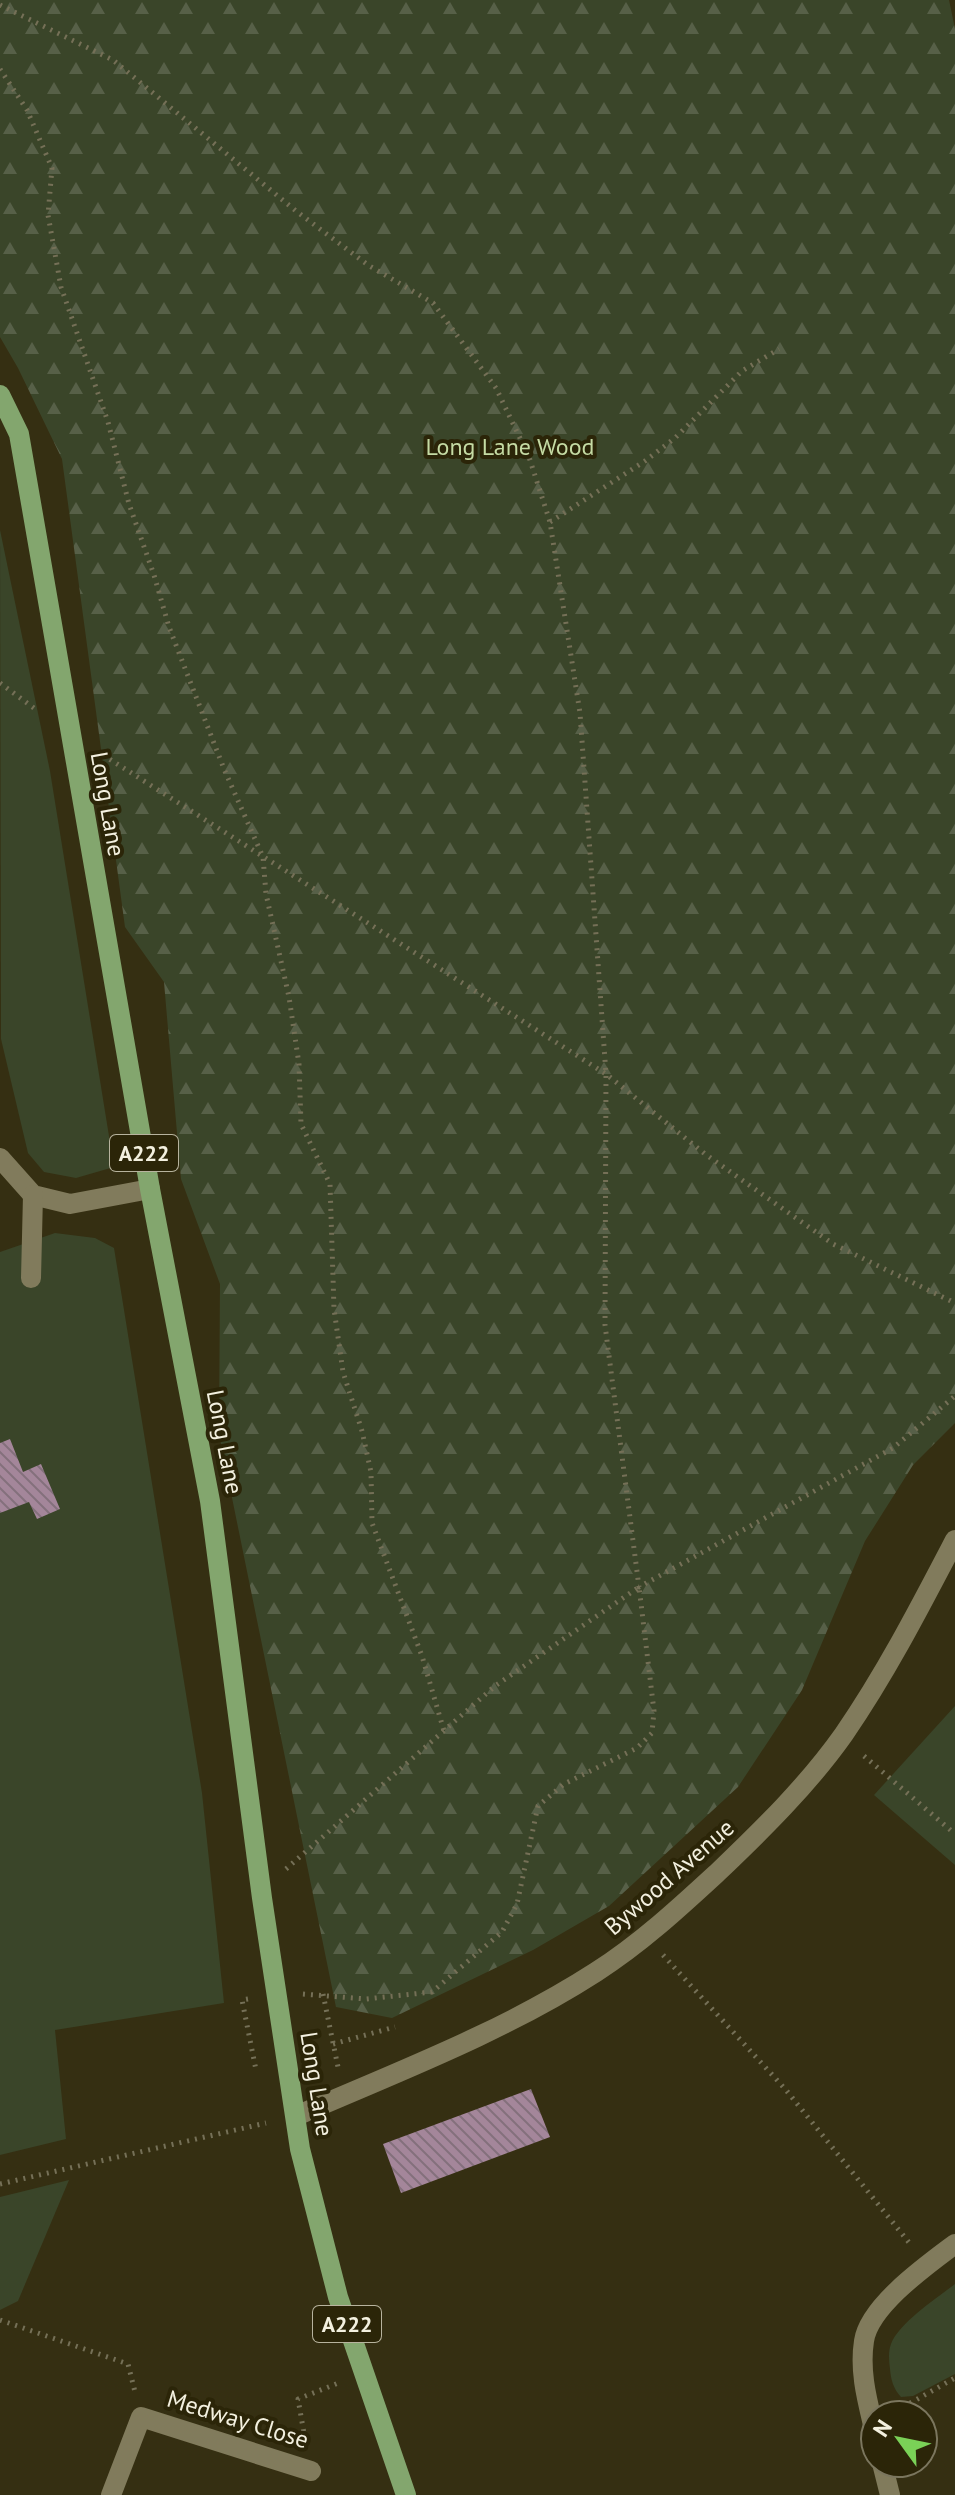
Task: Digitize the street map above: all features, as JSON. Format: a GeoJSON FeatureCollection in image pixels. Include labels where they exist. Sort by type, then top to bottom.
{"type":"FeatureCollection","features":[{"type":"Feature","properties":{"kind":"main road","name":"Long Lane"},"geometry":{"type":"LineString","coordinates":[[0,395],[19,434],[150,1189],[210,1501],[261,1891],[300,2149],[338,2297],[406,2495]]}},
{"type":"Feature","properties":{"kind":"street"},"geometry":{"type":"LineString","coordinates":[[0,1158],[33,1195],[70,1204],[150,1189]]}},
{"type":"Feature","properties":{"kind":"street"},"geometry":{"type":"LineString","coordinates":[[31,1278],[33,1195]]}},
{"type":"Feature","properties":{"kind":"street","name":"Bywood Avenue"},"geometry":{"type":"LineString","coordinates":[[296,2116],[530,2010],[599,1971],[691,1898],[767,1824],[842,1737],[877,1685],[955,1540]]}},
{"type":"Feature","properties":{"kind":"street"},"geometry":{"type":"LineString","coordinates":[[866,2399],[863,2385],[864,2339],[884,2303],[955,2244]]}},
{"type":"Feature","properties":{"kind":"street","name":"Medway Close"},"geometry":{"type":"LineString","coordinates":[[111,2495],[141,2417],[311,2471]]}},
{"type":"Feature","properties":{"kind":"path"},"geometry":{"type":"LineString","coordinates":[[0,5],[113,60],[344,247],[368,265],[433,303],[496,388],[529,457],[550,522],[580,713],[606,1074],[605,1325],[654,1711],[652,1733],[637,1748],[564,1784],[538,1806],[517,1904],[502,1932],[432,1992],[366,1999],[323,1994],[337,2064]]}},
{"type":"Feature","properties":{"kind":"path"},"geometry":{"type":"LineString","coordinates":[[0,69],[27,110],[52,168],[48,215],[61,287],[108,422],[129,504],[169,627],[224,769],[263,857],[266,894],[289,997],[299,1064],[301,1124],[330,1184],[334,1309],[343,1372],[371,1472],[372,1523],[422,1656],[444,1731]]}},
{"type":"Feature","properties":{"kind":"path"},"geometry":{"type":"LineString","coordinates":[[550,522],[645,461],[675,438],[742,371],[779,349]]}},
{"type":"Feature","properties":{"kind":"path"},"geometry":{"type":"LineString","coordinates":[[0,683],[69,734],[606,1074],[705,1154],[833,1244],[955,1303]]}},
{"type":"Feature","properties":{"kind":"path"},"geometry":{"type":"LineString","coordinates":[[261,1891],[495,1686],[639,1587],[893,1448],[955,1396]]}},
{"type":"Feature","properties":{"kind":"path"},"geometry":{"type":"LineString","coordinates":[[842,1737],[955,1834]]}},
{"type":"Feature","properties":{"kind":"path"},"geometry":{"type":"LineString","coordinates":[[645,1936],[786,2090],[927,2265]]}},
{"type":"Feature","properties":{"kind":"path"},"geometry":{"type":"LineString","coordinates":[[242,2000],[258,2078]]}},
{"type":"Feature","properties":{"kind":"path"},"geometry":{"type":"LineString","coordinates":[[333,2044],[395,2027]]}},
{"type":"Feature","properties":{"kind":"path"},"geometry":{"type":"LineString","coordinates":[[0,2184],[266,2124],[263,2109]]}},
{"type":"Feature","properties":{"kind":"path"},"geometry":{"type":"LineString","coordinates":[[0,2320],[128,2364],[141,2417]]}},
{"type":"Feature","properties":{"kind":"path","name":"Medway Close"},"geometry":{"type":"LineString","coordinates":[[311,2471],[298,2399],[364,2374]]}},
{"type":"Feature","properties":{"kind":"path"},"geometry":{"type":"LineString","coordinates":[[917,2399],[955,2378]]}},
{"type":"Feature","properties":{"kind":"green space","name":"Long Lane Wood"},"geometry":{"type":"Polygon","coordinates":[[[0,0],[949,0],[955,29],[955,1423],[913,1465],[865,1541],[802,1690],[738,1787],[609,1906],[533,1950],[392,2018],[336,2007],[219,1434],[220,1284],[181,1179],[164,982],[125,927],[62,459],[0,337],[0,0]]]}},
{"type":"Feature","properties":{"kind":"green space"},"geometry":{"type":"Polygon","coordinates":[[[0,530],[50,771],[114,1167],[76,1178],[44,1172],[28,1153],[1,1039],[0,530]]]}},
{"type":"Feature","properties":{"kind":"green space"},"geometry":{"type":"Polygon","coordinates":[[[55,1233],[95,1238],[114,1248],[202,1793],[224,2003],[55,2030],[66,2139],[0,2155],[0,1252],[55,1233]]]}},
{"type":"Feature","properties":{"kind":"green space"},"geometry":{"type":"Polygon","coordinates":[[[955,1706],[955,1865],[874,1795],[955,1706]]]}},
{"type":"Feature","properties":{"kind":"green space"},"geometry":{"type":"Polygon","coordinates":[[[69,2180],[18,2301],[0,2310],[0,2197],[69,2180]]]}},
{"type":"Feature","properties":{"kind":"green space"},"geometry":{"type":"Polygon","coordinates":[[[955,2284],[955,2374],[913,2396],[901,2397],[891,2377],[891,2344],[910,2319],[955,2284]]]}},
{"type":"Feature","properties":{"kind":"building"},"geometry":{"type":"Polygon","coordinates":[[[10,1439],[23,1472],[41,1464],[60,1509],[37,1519],[29,1502],[0,1513],[0,1443],[10,1439]]]}},
{"type":"Feature","properties":{"kind":"building"},"geometry":{"type":"Polygon","coordinates":[[[531,2089],[550,2137],[401,2193],[383,2144],[531,2089]]]}}]}
